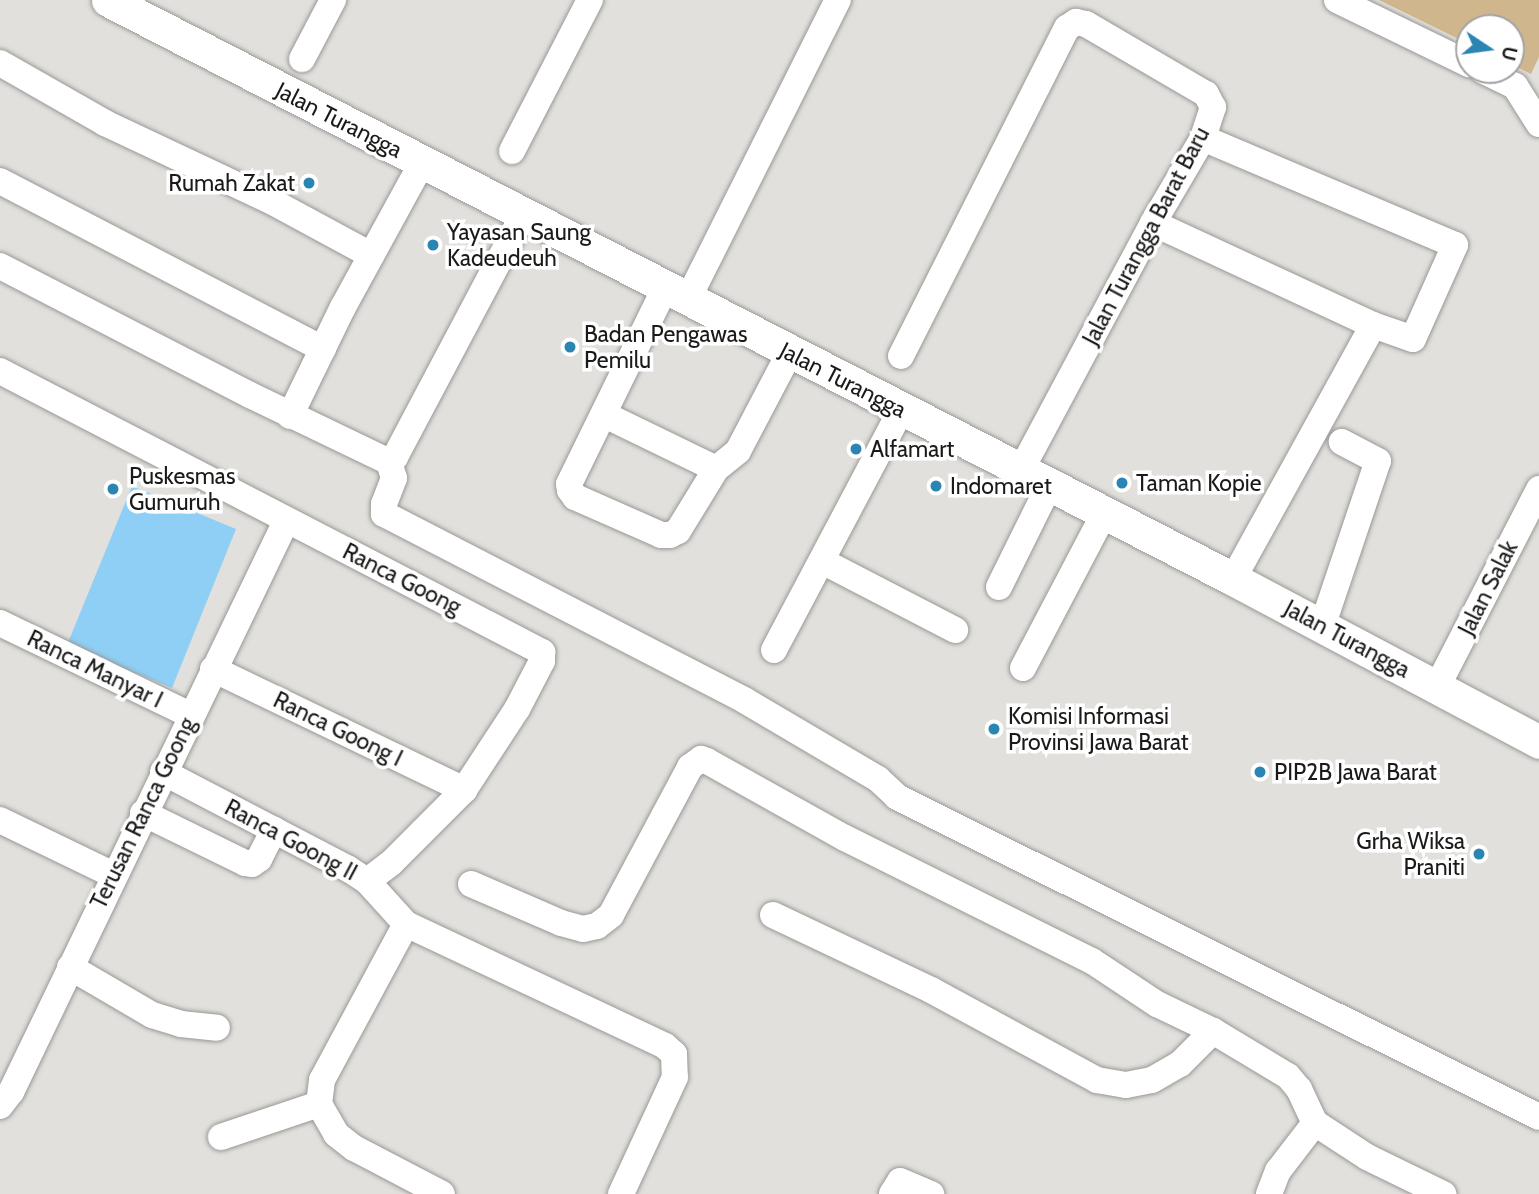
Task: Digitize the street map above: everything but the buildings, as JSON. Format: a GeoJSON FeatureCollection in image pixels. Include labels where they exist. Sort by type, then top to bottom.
{"type":"FeatureCollection","features":[{"type":"Feature","properties":{"kind":"main road","name":"Jalan Turangga"},"geometry":{"type":"LineString","coordinates":[[108,0],[1233,579],[1539,743]]}},
{"type":"Feature","properties":{"kind":"street"},"geometry":{"type":"LineString","coordinates":[[302,59],[332,0]]}},
{"type":"Feature","properties":{"kind":"street"},"geometry":{"type":"LineString","coordinates":[[512,151],[590,0]]}},
{"type":"Feature","properties":{"kind":"street"},"geometry":{"type":"LineString","coordinates":[[790,352],[738,451],[716,469],[678,531],[661,535],[575,497],[569,484],[605,415],[677,294],[838,0]]}},
{"type":"Feature","properties":{"kind":"street"},"geometry":{"type":"LineString","coordinates":[[1337,0],[1455,57]]}},
{"type":"Feature","properties":{"kind":"street","name":"Jalan Turangga Barat Baru"},"geometry":{"type":"LineString","coordinates":[[901,356],[1067,28],[1076,22],[1086,24],[1206,94],[1213,107],[1203,138],[1153,223],[1035,479],[999,587]]}},
{"type":"Feature","properties":{"kind":"street"},"geometry":{"type":"LineString","coordinates":[[0,63],[105,123],[271,201],[371,255]]}},
{"type":"Feature","properties":{"kind":"street"},"geometry":{"type":"LineString","coordinates":[[1511,84],[1515,86],[1539,124]]}},
{"type":"Feature","properties":{"kind":"street"},"geometry":{"type":"LineString","coordinates":[[1153,223],[1373,325],[1413,339],[1455,245],[1203,138]]}},
{"type":"Feature","properties":{"kind":"street"},"geometry":{"type":"LineString","coordinates":[[290,415],[371,255],[422,163]]}},
{"type":"Feature","properties":{"kind":"street"},"geometry":{"type":"LineString","coordinates":[[0,181],[323,349]]}},
{"type":"Feature","properties":{"kind":"street"},"geometry":{"type":"LineString","coordinates":[[389,462],[396,457],[523,215]]}},
{"type":"Feature","properties":{"kind":"street"},"geometry":{"type":"LineString","coordinates":[[0,266],[290,415],[389,462],[394,478],[384,505],[384,514],[744,700],[878,779],[897,797],[1539,1117]]}},
{"type":"Feature","properties":{"kind":"street"},"geometry":{"type":"LineString","coordinates":[[1233,579],[1373,325]]}},
{"type":"Feature","properties":{"kind":"street","name":"Ranca Goong"},"geometry":{"type":"LineString","coordinates":[[0,371],[542,652],[542,661],[517,709],[464,790],[391,863],[367,881]]}},
{"type":"Feature","properties":{"kind":"street"},"geometry":{"type":"LineString","coordinates":[[774,650],[901,410]]}},
{"type":"Feature","properties":{"kind":"street"},"geometry":{"type":"LineString","coordinates":[[605,415],[716,469]]}},
{"type":"Feature","properties":{"kind":"street"},"geometry":{"type":"LineString","coordinates":[[1322,626],[1378,461],[1342,442]]}},
{"type":"Feature","properties":{"kind":"street","name":"Jalan Salak"},"geometry":{"type":"LineString","coordinates":[[1437,687],[1539,489]]}},
{"type":"Feature","properties":{"kind":"street"},"geometry":{"type":"LineString","coordinates":[[1023,668],[1104,514]]}},
{"type":"Feature","properties":{"kind":"street","name":"Terusan Ranca Goong"},"geometry":{"type":"LineString","coordinates":[[4,1094],[70,967],[286,521]]}},
{"type":"Feature","properties":{"kind":"street"},"geometry":{"type":"LineString","coordinates":[[822,561],[955,629]]}},
{"type":"Feature","properties":{"kind":"street","name":"Ranca Manyar I"},"geometry":{"type":"LineString","coordinates":[[0,623],[190,715]]}},
{"type":"Feature","properties":{"kind":"street","name":"Ranca Goong I"},"geometry":{"type":"LineString","coordinates":[[213,669],[464,790]]}},
{"type":"Feature","properties":{"kind":"street"},"geometry":{"type":"LineString","coordinates":[[471,884],[561,923],[583,929],[597,926],[611,915],[690,767],[701,759],[722,767],[845,838],[1092,961],[1157,1004],[1213,1031],[1288,1076],[1299,1089],[1315,1123],[1367,1157],[1427,1190]]}},
{"type":"Feature","properties":{"kind":"street","name":"Ranca Goong II"},"geometry":{"type":"LineString","coordinates":[[163,772],[367,881],[406,924]]}},
{"type":"Feature","properties":{"kind":"street"},"geometry":{"type":"LineString","coordinates":[[143,813],[252,864],[259,859],[274,830]]}},
{"type":"Feature","properties":{"kind":"street"},"geometry":{"type":"LineString","coordinates":[[0,820],[114,875]]}},
{"type":"Feature","properties":{"kind":"street"},"geometry":{"type":"LineString","coordinates":[[773,915],[931,990],[1097,1080],[1126,1086],[1152,1080],[1180,1064],[1213,1031]]}},
{"type":"Feature","properties":{"kind":"street"},"geometry":{"type":"LineString","coordinates":[[442,1194],[354,1148],[336,1134],[319,1104],[322,1080],[406,924],[664,1046],[674,1054],[675,1077],[621,1194]]}},
{"type":"Feature","properties":{"kind":"street"},"geometry":{"type":"LineString","coordinates":[[70,967],[152,1015],[181,1024],[217,1028]]}},
{"type":"Feature","properties":{"kind":"street"},"geometry":{"type":"LineString","coordinates":[[220,1137],[319,1104]]}},
{"type":"Feature","properties":{"kind":"street"},"geometry":{"type":"LineString","coordinates":[[1269,1194],[1278,1171],[1315,1123]]}},
{"type":"Feature","properties":{"kind":"street"},"geometry":{"type":"LineString","coordinates":[[892,1194],[900,1181],[931,1194]]}},
{"type":"Feature","properties":{"kind":"shaded area"},"geometry":{"type":"Polygon","coordinates":[[[1379,0],[1539,0],[1539,57],[1531,74],[1525,71],[1525,14],[1455,14],[1455,37],[1379,0]]]}},
{"type":"Feature","properties":{"kind":"water"},"geometry":{"type":"Polygon","coordinates":[[[132,486],[236,529],[172,688],[67,645],[132,486]]]}},
{"type":"Feature","properties":{"kind":"place","name":"Rumah Zakat"},"geometry":{"type":"Point","coordinates":[309,183]}},
{"type":"Feature","properties":{"kind":"place","name":"Yayasan Saung Kadeudeuh"},"geometry":{"type":"Point","coordinates":[433,245]}},
{"type":"Feature","properties":{"kind":"place","name":"Badan Pengawas Pemilu"},"geometry":{"type":"Point","coordinates":[570,347]}},
{"type":"Feature","properties":{"kind":"place","name":"Alfamart"},"geometry":{"type":"Point","coordinates":[856,449]}},
{"type":"Feature","properties":{"kind":"place","name":"Taman Kopie"},"geometry":{"type":"Point","coordinates":[1122,483]}},
{"type":"Feature","properties":{"kind":"place","name":"Indomaret"},"geometry":{"type":"Point","coordinates":[936,486]}},
{"type":"Feature","properties":{"kind":"place","name":"Puskesmas Gumuruh"},"geometry":{"type":"Point","coordinates":[113,489]}},
{"type":"Feature","properties":{"kind":"place","name":"Komisi Informasi Provinsi Jawa Barat"},"geometry":{"type":"Point","coordinates":[994,729]}},
{"type":"Feature","properties":{"kind":"place","name":"PIP2B Jawa Barat"},"geometry":{"type":"Point","coordinates":[1260,772]}},
{"type":"Feature","properties":{"kind":"place","name":"Grha Wiksa Praniti"},"geometry":{"type":"Point","coordinates":[1479,854]}}]}
